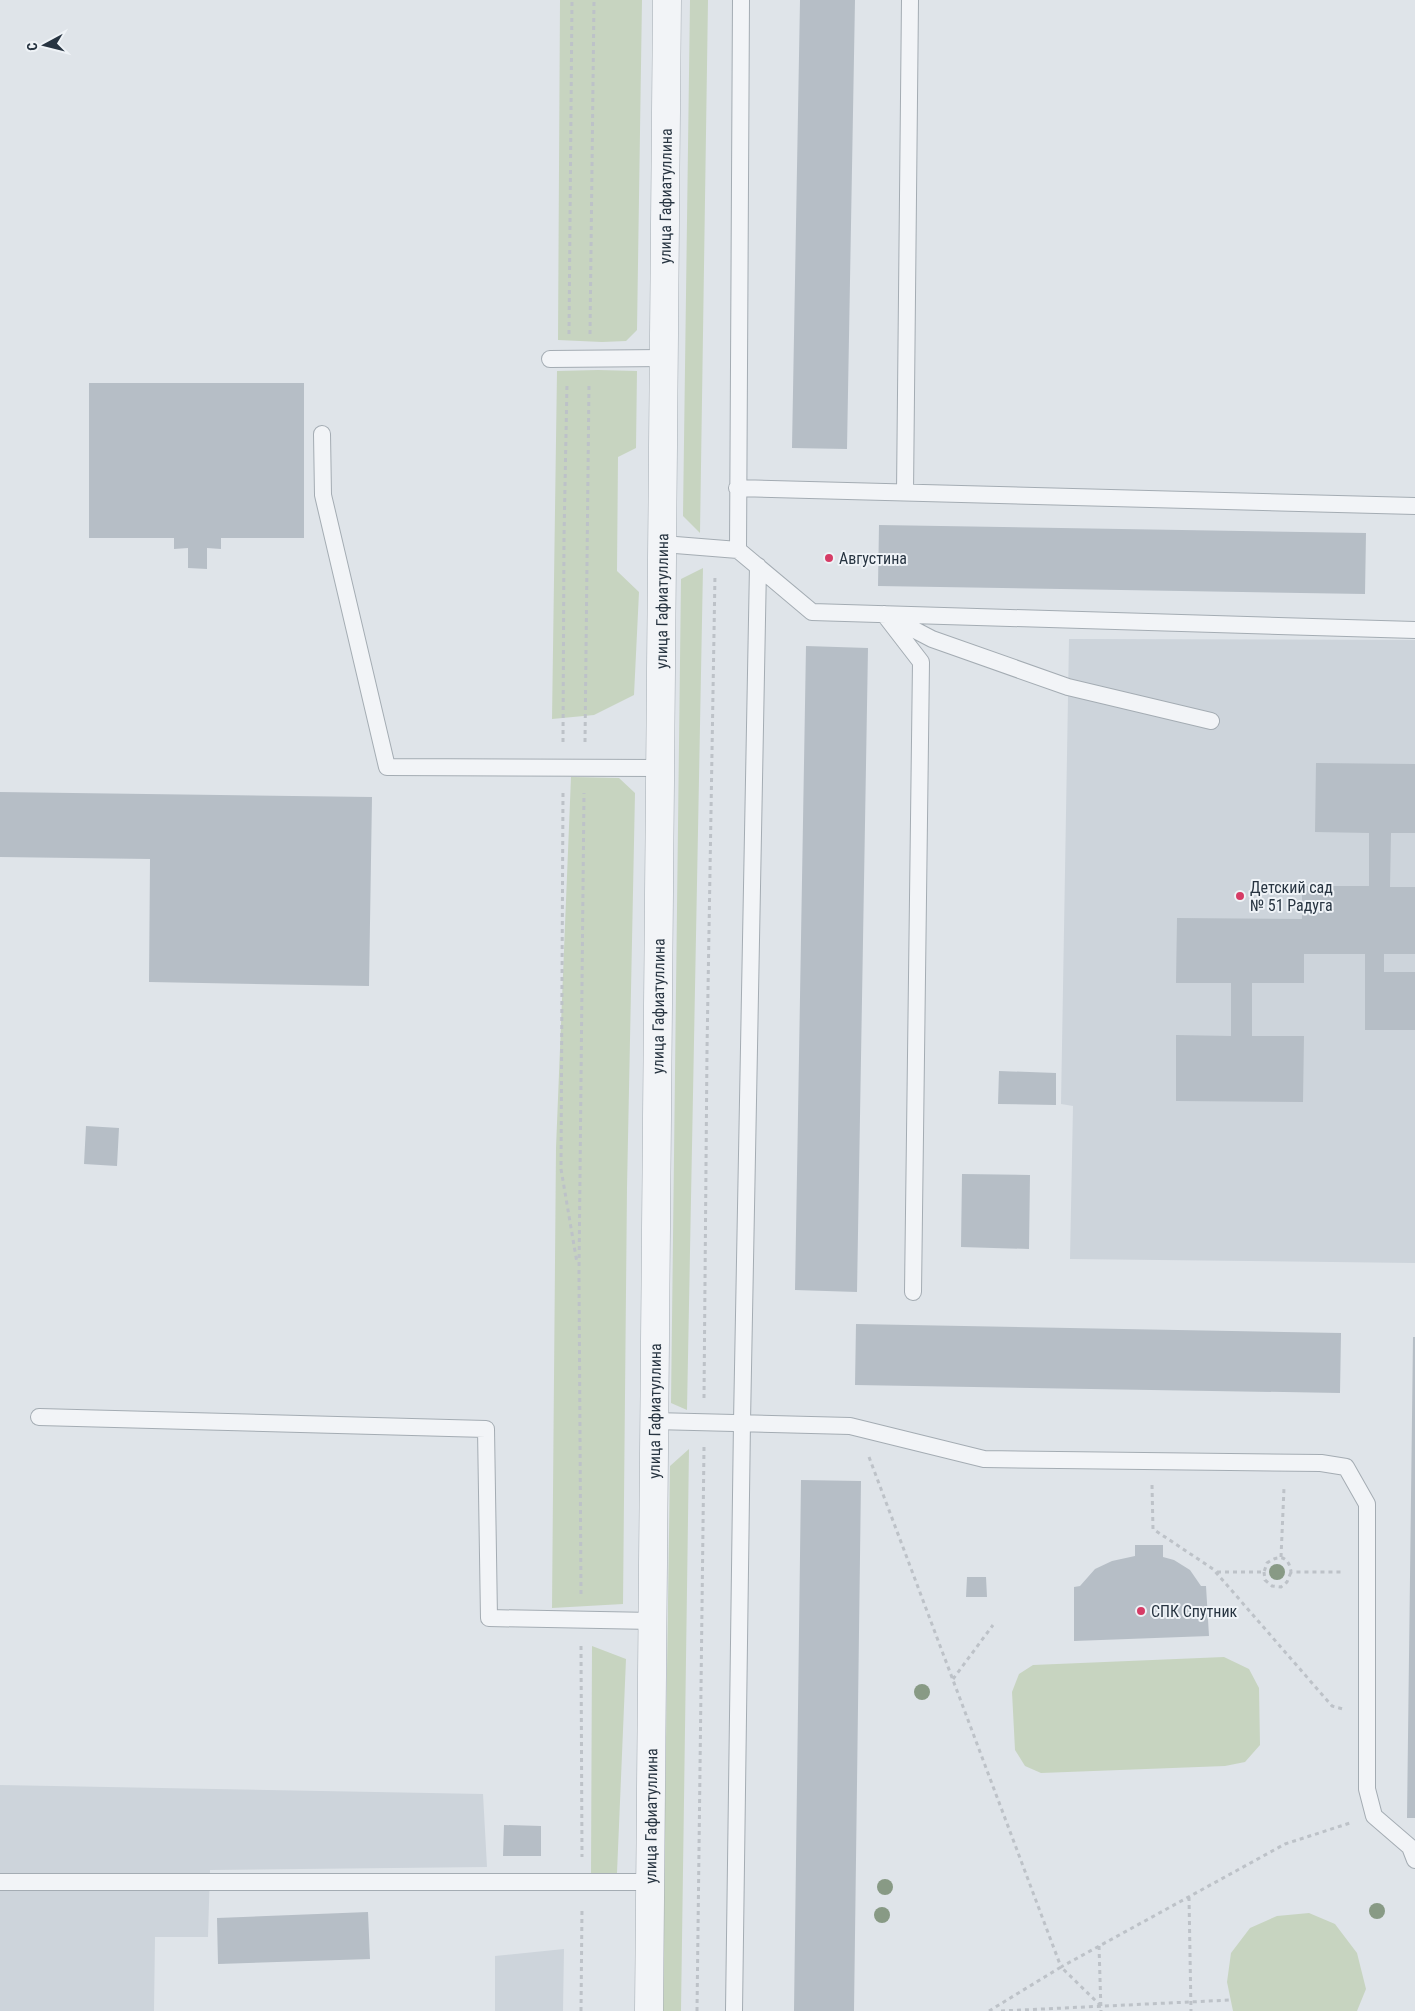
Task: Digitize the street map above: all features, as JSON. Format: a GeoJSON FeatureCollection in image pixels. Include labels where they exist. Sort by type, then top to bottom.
{"type":"FeatureCollection","features":[{"type":"Feature","properties":{"kind":"street","name":"улица Гафиатуллина"},"geometry":{"type":"LineString","coordinates":[[649,2011],[667,0]]}},
{"type":"Feature","properties":{"kind":"lane"},"geometry":{"type":"LineString","coordinates":[[738,550],[742,0]]}},
{"type":"Feature","properties":{"kind":"lane"},"geometry":{"type":"LineString","coordinates":[[905,492],[910,0]]}},
{"type":"Feature","properties":{"kind":"lane"},"geometry":{"type":"LineString","coordinates":[[550,359],[664,358]]}},
{"type":"Feature","properties":{"kind":"lane"},"geometry":{"type":"LineString","coordinates":[[322,434],[323,495],[387,767],[660,768]]}},
{"type":"Feature","properties":{"kind":"lane"},"geometry":{"type":"LineString","coordinates":[[737,488],[1415,506]]}},
{"type":"Feature","properties":{"kind":"lane"},"geometry":{"type":"LineString","coordinates":[[663,544],[738,550],[812,612],[1415,630]]}},
{"type":"Feature","properties":{"kind":"lane"},"geometry":{"type":"LineString","coordinates":[[734,2011],[742,1422],[758,566]]}},
{"type":"Feature","properties":{"kind":"lane"},"geometry":{"type":"LineString","coordinates":[[884,614],[932,639],[1068,687],[1210,721]]}},
{"type":"Feature","properties":{"kind":"lane"},"geometry":{"type":"LineString","coordinates":[[884,614],[921,662],[913,1292]]}},
{"type":"Feature","properties":{"kind":"lane"},"geometry":{"type":"LineString","coordinates":[[39,1417],[486,1429],[489,1618],[653,1622]]}},
{"type":"Feature","properties":{"kind":"lane"},"geometry":{"type":"LineString","coordinates":[[654,1421],[850,1426],[984,1459],[1284,1462],[1321,1463],[1346,1467],[1368,1504],[1367,1789],[1374,1816],[1410,1847],[1415,1860]]}},
{"type":"Feature","properties":{"kind":"lane"},"geometry":{"type":"LineString","coordinates":[[0,1882],[650,1882]]}},
{"type":"Feature","properties":{"kind":"path"},"geometry":{"type":"LineString","coordinates":[[572,0],[564,537],[561,1169],[579,1273],[594,0]]}},
{"type":"Feature","properties":{"kind":"path"},"geometry":{"type":"LineString","coordinates":[[697,2011],[707,1050],[716,548]]}},
{"type":"Feature","properties":{"kind":"path"},"geometry":{"type":"LineString","coordinates":[[865,1430],[868,1455],[1061,1967],[1101,2005]]}},
{"type":"Feature","properties":{"kind":"path"},"geometry":{"type":"LineString","coordinates":[[1151,1460],[1153,1529],[1216,1572],[1332,1706],[1367,1717]]}},
{"type":"Feature","properties":{"kind":"path"},"geometry":{"type":"LineString","coordinates":[[1281,1557],[1284,1462]]}},
{"type":"Feature","properties":{"kind":"path"},"geometry":{"type":"LineString","coordinates":[[1274,1557],[1281,1557],[1288,1562],[1291,1572],[1287,1582],[1281,1587],[1272,1586],[1265,1580],[1264,1572],[1267,1563],[1274,1557]]}},
{"type":"Feature","properties":{"kind":"path"},"geometry":{"type":"LineString","coordinates":[[1216,1572],[1264,1572]]}},
{"type":"Feature","properties":{"kind":"path"},"geometry":{"type":"LineString","coordinates":[[1291,1572],[1367,1572]]}},
{"type":"Feature","properties":{"kind":"path"},"geometry":{"type":"LineString","coordinates":[[953,1679],[993,1625]]}},
{"type":"Feature","properties":{"kind":"path"},"geometry":{"type":"LineString","coordinates":[[989,2011],[1061,1967],[1285,1844],[1374,1816]]}},
{"type":"Feature","properties":{"kind":"path"},"geometry":{"type":"LineString","coordinates":[[1189,1896],[1191,2011]]}},
{"type":"Feature","properties":{"kind":"path"},"geometry":{"type":"LineString","coordinates":[[1099,1946],[1101,2011]]}},
{"type":"Feature","properties":{"kind":"path"},"geometry":{"type":"LineString","coordinates":[[1001,2011],[1231,2000]]}},
{"type":"Feature","properties":{"kind":"shaded area","name":"Детский сад № 51 Радуга"},"geometry":{"type":"Polygon","coordinates":[[[1069,639],[1415,640],[1415,1263],[1070,1259],[1073,1106],[1061,1104],[1069,639]]]}},
{"type":"Feature","properties":{"kind":"shaded area"},"geometry":{"type":"Polygon","coordinates":[[[0,1785],[483,1794],[487,1867],[210,1870],[208,1937],[155,1937],[154,2011],[0,2011],[0,1785]]]}},
{"type":"Feature","properties":{"kind":"shaded area"},"geometry":{"type":"Polygon","coordinates":[[[564,1949],[563,2011],[495,2011],[495,1956],[564,1949]]]}},
{"type":"Feature","properties":{"kind":"green space"},"geometry":{"type":"Polygon","coordinates":[[[560,0],[642,0],[637,330],[626,341],[558,340],[560,0]]]}},
{"type":"Feature","properties":{"kind":"green space"},"geometry":{"type":"Polygon","coordinates":[[[690,0],[708,0],[700,533],[683,516],[690,0]]]}},
{"type":"Feature","properties":{"kind":"green space"},"geometry":{"type":"Polygon","coordinates":[[[557,371],[637,371],[636,448],[618,457],[617,571],[639,592],[634,695],[594,715],[552,719],[557,371]]]}},
{"type":"Feature","properties":{"kind":"green space"},"geometry":{"type":"Polygon","coordinates":[[[703,568],[687,1410],[671,1403],[681,579],[703,568]]]}},
{"type":"Feature","properties":{"kind":"green space"},"geometry":{"type":"Polygon","coordinates":[[[571,777],[619,778],[635,793],[627,1188],[623,1604],[552,1608],[556,1148],[571,777]]]}},
{"type":"Feature","properties":{"kind":"green space"},"geometry":{"type":"Polygon","coordinates":[[[689,1449],[681,2011],[662,2011],[670,1466],[689,1449]]]}},
{"type":"Feature","properties":{"kind":"green space"},"geometry":{"type":"Polygon","coordinates":[[[592,1646],[626,1659],[617,1873],[591,1874],[592,1646]]]}},
{"type":"Feature","properties":{"kind":"green space"},"geometry":{"type":"Polygon","coordinates":[[[1224,1657],[1249,1669],[1259,1688],[1260,1745],[1245,1762],[1225,1766],[1041,1773],[1025,1766],[1015,1750],[1012,1692],[1019,1674],[1033,1665],[1224,1657]]]}},
{"type":"Feature","properties":{"kind":"green space"},"geometry":{"type":"Polygon","coordinates":[[[1309,1913],[1335,1924],[1357,1953],[1366,1989],[1357,2011],[1233,2011],[1227,1982],[1231,1953],[1250,1928],[1277,1916],[1309,1913]]]}},
{"type":"Feature","properties":{"kind":"building"},"geometry":{"type":"Polygon","coordinates":[[[800,0],[855,0],[847,449],[792,448],[800,0]]]}},
{"type":"Feature","properties":{"kind":"building"},"geometry":{"type":"Polygon","coordinates":[[[89,383],[304,383],[304,538],[221,538],[221,549],[207,548],[207,569],[188,568],[188,548],[174,549],[174,538],[89,538],[89,383]]]}},
{"type":"Feature","properties":{"kind":"building"},"geometry":{"type":"Polygon","coordinates":[[[879,525],[1366,533],[1365,594],[878,586],[879,525]]]}},
{"type":"Feature","properties":{"kind":"building"},"geometry":{"type":"Polygon","coordinates":[[[806,646],[868,648],[857,1292],[795,1290],[806,646]]]}},
{"type":"Feature","properties":{"kind":"building"},"geometry":{"type":"Polygon","coordinates":[[[1316,763],[1415,764],[1415,833],[1391,833],[1390,887],[1415,887],[1415,954],[1384,954],[1384,972],[1415,972],[1415,1030],[1365,1030],[1365,954],[1304,954],[1304,983],[1252,983],[1252,1036],[1304,1036],[1303,1102],[1176,1101],[1176,1035],[1231,1036],[1231,983],[1176,983],[1177,918],[1302,919],[1302,886],[1369,886],[1369,833],[1315,832],[1316,763]]]}},
{"type":"Feature","properties":{"kind":"building"},"geometry":{"type":"Polygon","coordinates":[[[0,792],[372,797],[369,986],[149,982],[150,859],[0,857],[0,792]]]}},
{"type":"Feature","properties":{"kind":"building"},"geometry":{"type":"Polygon","coordinates":[[[999,1071],[1056,1073],[1056,1105],[998,1104],[999,1071]]]}},
{"type":"Feature","properties":{"kind":"building"},"geometry":{"type":"Polygon","coordinates":[[[86,1126],[119,1128],[117,1166],[84,1164],[86,1126]]]}},
{"type":"Feature","properties":{"kind":"building"},"geometry":{"type":"Polygon","coordinates":[[[962,1174],[1030,1175],[1029,1249],[961,1247],[962,1174]]]}},
{"type":"Feature","properties":{"kind":"building"},"geometry":{"type":"Polygon","coordinates":[[[856,1324],[1341,1333],[1340,1393],[855,1385],[856,1324]]]}},
{"type":"Feature","properties":{"kind":"building"},"geometry":{"type":"Polygon","coordinates":[[[1413,1337],[1415,1337],[1415,1818],[1407,1818],[1413,1337]]]}},
{"type":"Feature","properties":{"kind":"building"},"geometry":{"type":"Polygon","coordinates":[[[801,1480],[861,1481],[854,2011],[794,2011],[801,1480]]]}},
{"type":"Feature","properties":{"kind":"building","name":"СПК Спутник"},"geometry":{"type":"Polygon","coordinates":[[[1135,1545],[1163,1545],[1163,1557],[1174,1560],[1190,1570],[1201,1586],[1206,1586],[1209,1636],[1074,1641],[1074,1587],[1080,1586],[1095,1569],[1112,1561],[1135,1556],[1135,1545]]]}},
{"type":"Feature","properties":{"kind":"building"},"geometry":{"type":"Polygon","coordinates":[[[967,1577],[986,1577],[987,1597],[966,1597],[967,1577]]]}},
{"type":"Feature","properties":{"kind":"building"},"geometry":{"type":"Polygon","coordinates":[[[504,1825],[541,1826],[541,1856],[503,1856],[504,1825]]]}},
{"type":"Feature","properties":{"kind":"building"},"geometry":{"type":"Polygon","coordinates":[[[368,1912],[370,1959],[218,1964],[217,1918],[368,1912]]]}},
{"type":"Feature","properties":{"kind":"place","name":"Августина"},"geometry":{"type":"Point","coordinates":[829,558]}},
{"type":"Feature","properties":{"kind":"place","name":"Детский сад № 51 Радуга"},"geometry":{"type":"Point","coordinates":[1240,896]}},
{"type":"Feature","properties":{"kind":"place","name":"СПК Спутник"},"geometry":{"type":"Point","coordinates":[1141,1611]}}]}
